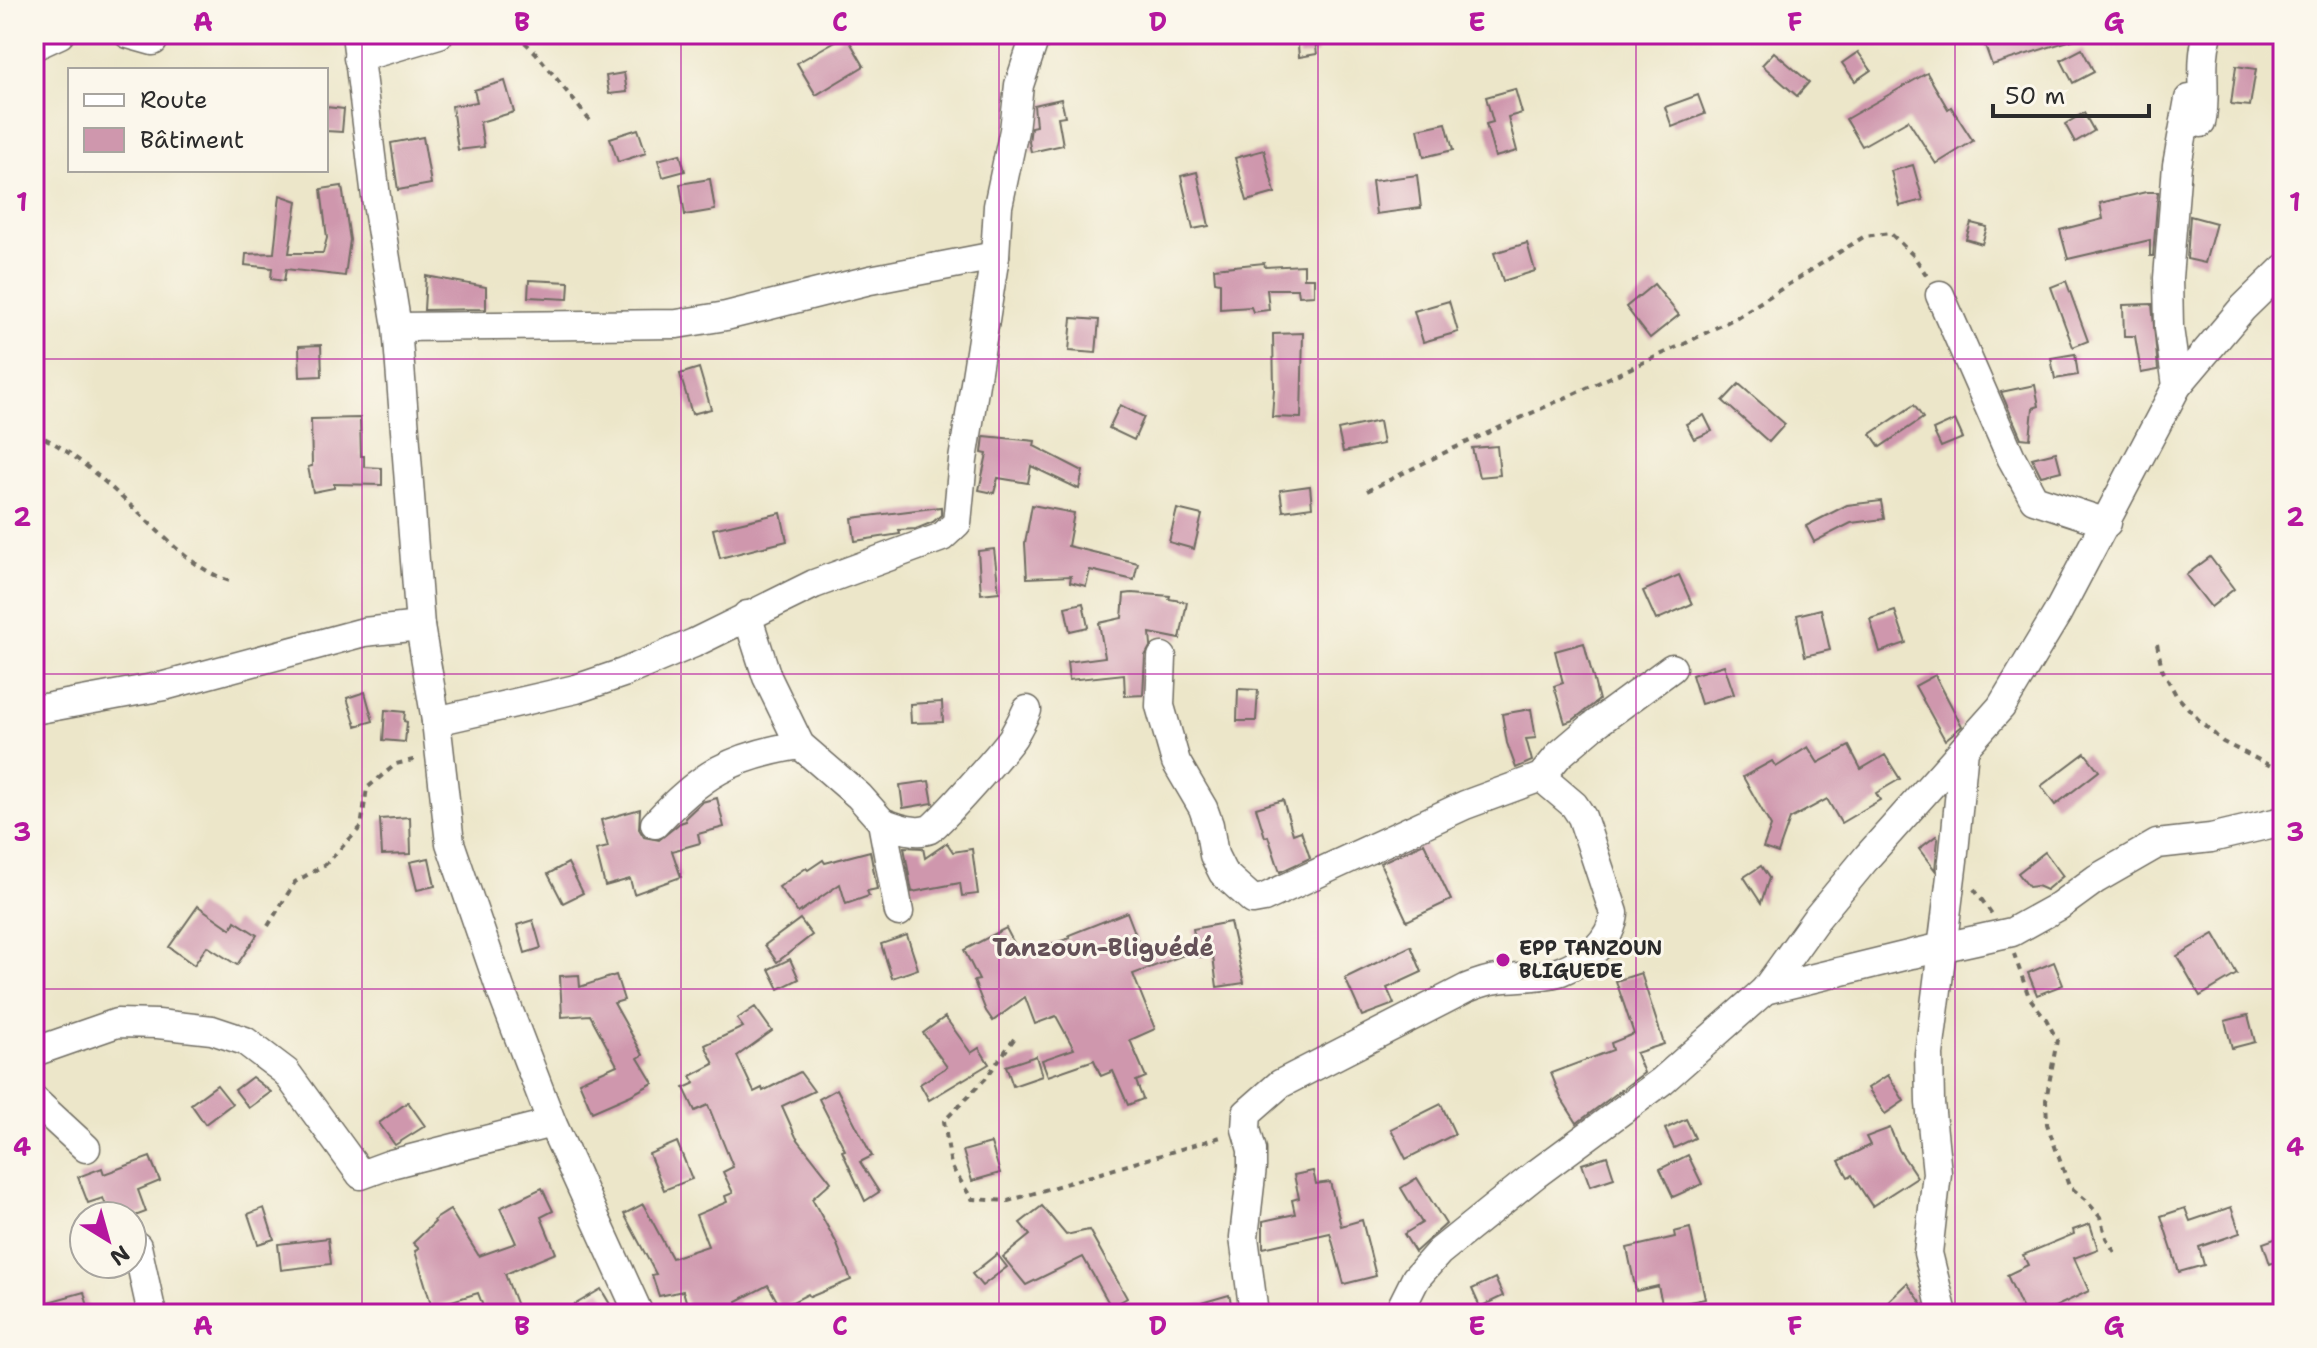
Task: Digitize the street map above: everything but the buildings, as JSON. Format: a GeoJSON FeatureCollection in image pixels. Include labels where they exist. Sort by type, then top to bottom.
{"type":"FeatureCollection","features":[{"type":"Feature","properties":{"kind":"street"},"geometry":{"type":"LineString","coordinates":[[34,46],[60,34]]}},
{"type":"Feature","properties":{"kind":"street"},"geometry":{"type":"LineString","coordinates":[[439,34],[357,46],[376,197],[397,327],[420,626],[436,721],[450,843],[500,988],[552,1123],[639,1314]]}},
{"type":"Feature","properties":{"kind":"street"},"geometry":{"type":"LineString","coordinates":[[436,721],[576,689],[656,660],[827,579],[942,537],[957,523],[963,460],[995,256],[998,206],[1014,130],[1019,85],[1036,34]]}},
{"type":"Feature","properties":{"kind":"street"},"geometry":{"type":"LineString","coordinates":[[2177,386],[2169,328],[2168,278],[2177,165],[2189,99],[2201,123],[2204,109],[2202,54],[2208,34]]}},
{"type":"Feature","properties":{"kind":"street"},"geometry":{"type":"LineString","coordinates":[[397,327],[677,324],[726,316],[870,280],[995,256]]}},
{"type":"Feature","properties":{"kind":"street"},"geometry":{"type":"LineString","coordinates":[[1398,1314],[1416,1278],[1439,1252],[1525,1182],[1662,1081],[1765,990],[1859,866],[2001,707],[2107,523],[2151,431],[2177,386],[2242,309],[2283,269]]}},
{"type":"Feature","properties":{"kind":"street"},"geometry":{"type":"LineString","coordinates":[[1940,295],[2011,457],[2034,499],[2107,523]]}},
{"type":"Feature","properties":{"kind":"street"},"geometry":{"type":"LineString","coordinates":[[747,615],[767,677],[800,745],[859,796],[882,822],[900,829],[931,829],[944,817],[1012,739],[1027,710]]}},
{"type":"Feature","properties":{"kind":"street"},"geometry":{"type":"LineString","coordinates":[[34,710],[164,686],[364,632],[420,626]]}},
{"type":"Feature","properties":{"kind":"street"},"geometry":{"type":"LineString","coordinates":[[1162,657],[1160,706],[1176,762],[1203,808],[1214,855],[1223,873],[1253,900],[1264,898],[1465,805],[1541,777],[1559,755],[1593,726],[1672,668]]}},
{"type":"Feature","properties":{"kind":"street"},"geometry":{"type":"LineString","coordinates":[[655,824],[681,796],[713,772],[777,748],[800,745]]}},
{"type":"Feature","properties":{"kind":"street"},"geometry":{"type":"LineString","coordinates":[[1943,1314],[1928,1253],[1937,1173],[1929,1054],[1964,749]]}},
{"type":"Feature","properties":{"kind":"street"},"geometry":{"type":"LineString","coordinates":[[1254,1314],[1244,1237],[1252,1167],[1252,1150],[1246,1129],[1247,1113],[1259,1100],[1280,1084],[1467,988],[1494,979],[1560,971],[1575,964],[1604,941],[1613,926],[1614,913],[1582,817],[1574,805],[1541,777]]}},
{"type":"Feature","properties":{"kind":"street"},"geometry":{"type":"LineString","coordinates":[[1765,990],[2012,932],[2059,906],[2133,855],[2157,844],[2211,838],[2283,821]]}},
{"type":"Feature","properties":{"kind":"street"},"geometry":{"type":"LineString","coordinates":[[882,822],[899,912]]}},
{"type":"Feature","properties":{"kind":"street"},"geometry":{"type":"LineString","coordinates":[[34,1052],[117,1023],[212,1030],[245,1041],[286,1072],[361,1175],[391,1164],[552,1123]]}},
{"type":"Feature","properties":{"kind":"street"},"geometry":{"type":"LineString","coordinates":[[34,1100],[86,1148]]}},
{"type":"Feature","properties":{"kind":"street"},"geometry":{"type":"LineString","coordinates":[[144,1280],[152,1314]]}},
{"type":"Feature","properties":{"kind":"path"},"geometry":{"type":"LineString","coordinates":[[516,34],[536,53],[591,122]]}},
{"type":"Feature","properties":{"kind":"path"},"geometry":{"type":"LineString","coordinates":[[1367,491],[1724,324],[1865,236],[1890,233],[1913,255],[1940,295]]}},
{"type":"Feature","properties":{"kind":"path"},"geometry":{"type":"LineString","coordinates":[[34,433],[78,460],[213,577],[233,582]]}},
{"type":"Feature","properties":{"kind":"path"},"geometry":{"type":"LineString","coordinates":[[2157,644],[2162,669],[2176,695],[2199,720],[2223,742],[2283,772]]}},
{"type":"Feature","properties":{"kind":"path"},"geometry":{"type":"LineString","coordinates":[[268,926],[295,882],[326,864],[361,827],[367,788],[396,764],[440,754]]}},
{"type":"Feature","properties":{"kind":"path"},"geometry":{"type":"LineString","coordinates":[[1971,885],[1996,919],[2012,932],[2014,954],[2029,997],[2057,1040],[2046,1100],[2047,1124],[2069,1186],[2100,1217],[2106,1238],[2116,1254]]}},
{"type":"Feature","properties":{"kind":"path"},"geometry":{"type":"LineString","coordinates":[[1014,1039],[986,1078],[944,1121],[951,1166],[972,1199],[1008,1201],[1246,1129]]}},
{"type":"Feature","properties":{"kind":"place","name":"EPP TANZOUN BLIGUEDE"},"geometry":{"type":"Point","coordinates":[1503,960]}},
{"type":"Feature","properties":{"kind":"district","name":"Tanzoun-Bliguédé"},"geometry":{"type":"Point","coordinates":[1103,948]}}]}
